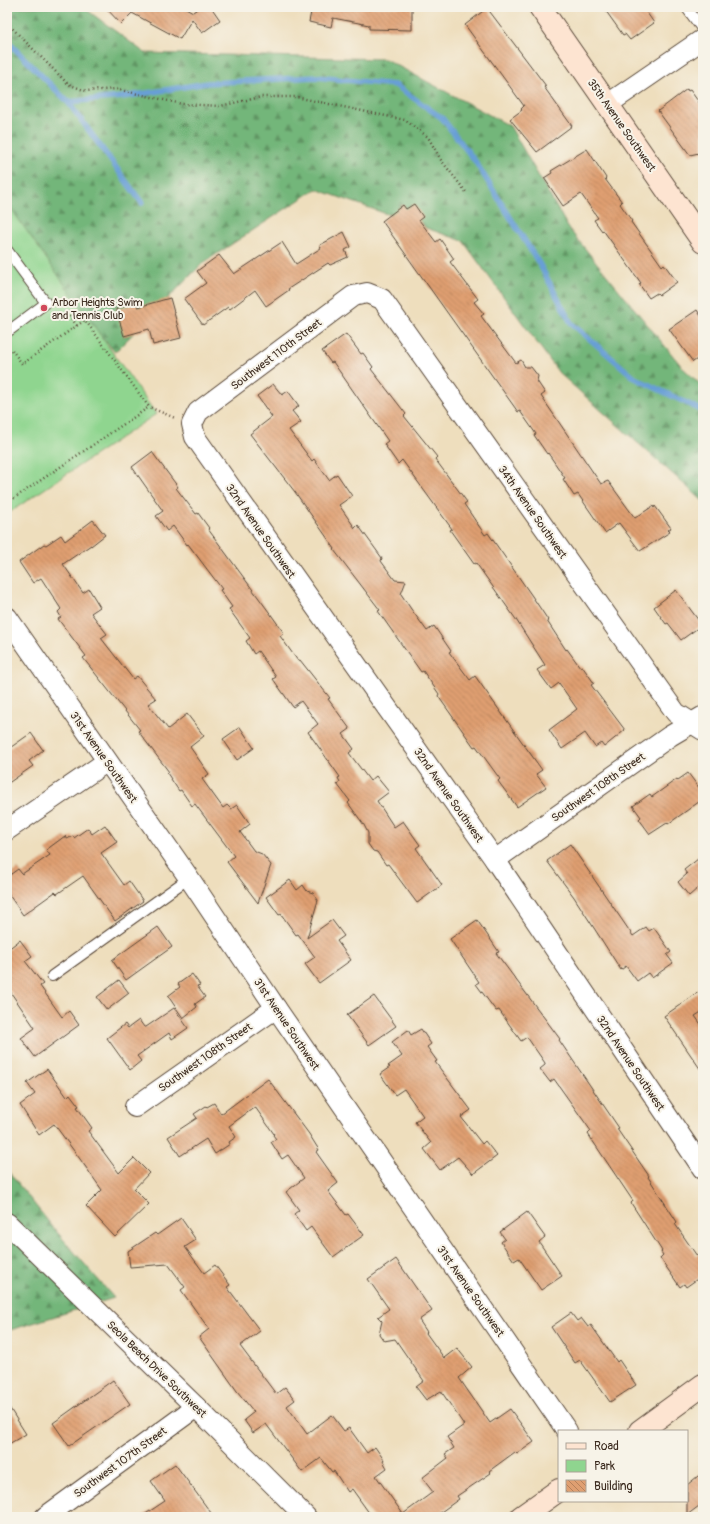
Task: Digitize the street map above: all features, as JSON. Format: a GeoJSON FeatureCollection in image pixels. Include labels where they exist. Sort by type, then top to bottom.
{"type":"FeatureCollection","features":[{"type":"Feature","properties":{"kind":"street","name":"35th Avenue Southwest"},"geometry":{"type":"LineString","coordinates":[[540,7],[703,242]]}},
{"type":"Feature","properties":{"kind":"street"},"geometry":{"type":"LineString","coordinates":[[608,104],[703,38]]}},
{"type":"Feature","properties":{"kind":"street","name":"Southwest 110th Street"},"geometry":{"type":"LineString","coordinates":[[192,424],[198,412],[347,300],[353,296],[366,293]]}},
{"type":"Feature","properties":{"kind":"street","name":"34th Avenue Southwest"},"geometry":{"type":"LineString","coordinates":[[366,293],[382,299],[676,713],[699,723]]}},
{"type":"Feature","properties":{"kind":"street","name":"32nd Avenue Southwest"},"geometry":{"type":"LineString","coordinates":[[192,424],[195,437],[495,860],[703,1169]]}},
{"type":"Feature","properties":{"kind":"street","name":"31st Avenue Southwest"},"geometry":{"type":"LineString","coordinates":[[7,617],[106,762],[189,878],[276,1008],[566,1430]]}},
{"type":"Feature","properties":{"kind":"street","name":"Southwest 108th Street"},"geometry":{"type":"LineString","coordinates":[[495,860],[670,736],[699,723]]}},
{"type":"Feature","properties":{"kind":"street"},"geometry":{"type":"LineString","coordinates":[[7,830],[106,762]]}},
{"type":"Feature","properties":{"kind":"street","name":"Southwest 108th Street"},"geometry":{"type":"LineString","coordinates":[[135,1107],[276,1008]]}},
{"type":"Feature","properties":{"kind":"street","name":"Seola Beach Drive Southwest"},"geometry":{"type":"LineString","coordinates":[[7,1222],[306,1517]]}},
{"type":"Feature","properties":{"kind":"street"},"geometry":{"type":"LineString","coordinates":[[641,1430],[703,1385]]}},
{"type":"Feature","properties":{"kind":"street","name":"Southwest 107th Street"},"geometry":{"type":"LineString","coordinates":[[44,1517],[196,1407]]}},
{"type":"Feature","properties":{"kind":"street"},"geometry":{"type":"LineString","coordinates":[[521,1517],[558,1491]]}},
{"type":"Feature","properties":{"kind":"lane"},"geometry":{"type":"LineString","coordinates":[[686,7],[703,30]]}},
{"type":"Feature","properties":{"kind":"lane"},"geometry":{"type":"LineString","coordinates":[[7,250],[46,303],[10,330],[7,326]]}},
{"type":"Feature","properties":{"kind":"lane"},"geometry":{"type":"LineString","coordinates":[[52,976],[189,878]]}},
{"type":"Feature","properties":{"kind":"path"},"geometry":{"type":"LineString","coordinates":[[7,23],[68,84],[86,90],[116,89],[182,104],[220,106],[262,97],[296,97],[404,120],[428,136],[441,160],[466,192]]}},
{"type":"Feature","properties":{"kind":"path"},"geometry":{"type":"LineString","coordinates":[[67,312],[77,326]]}},
{"type":"Feature","properties":{"kind":"path"},"geometry":{"type":"LineString","coordinates":[[12,350],[22,364],[85,320],[149,407],[192,424]]}},
{"type":"Feature","properties":{"kind":"path"},"geometry":{"type":"LineString","coordinates":[[7,503],[149,407]]}},
{"type":"Feature","properties":{"kind":"green space"},"geometry":{"type":"Polygon","coordinates":[[[7,7],[83,7],[145,53],[385,59],[510,126],[569,229],[683,368],[703,386],[703,501],[559,373],[463,241],[316,189],[203,263],[115,352],[7,227],[7,7]]]}},
{"type":"Feature","properties":{"kind":"green space","name":"Arbor Heights Swim and Tennis Club"},"geometry":{"type":"Polygon","coordinates":[[[7,203],[156,414],[7,514],[7,203]]]}},
{"type":"Feature","properties":{"kind":"green space"},"geometry":{"type":"Polygon","coordinates":[[[7,1170],[56,1231],[114,1298],[7,1331],[7,1170]]]}},
{"type":"Feature","properties":{"kind":"building"},"geometry":{"type":"Polygon","coordinates":[[[105,7],[184,7],[193,12],[200,7],[211,7],[220,20],[202,33],[192,19],[180,39],[132,13],[121,24],[105,7]]]}},
{"type":"Feature","properties":{"kind":"building"},"geometry":{"type":"Polygon","coordinates":[[[312,7],[412,7],[412,30],[369,29],[369,25],[333,18],[331,27],[309,22],[312,7]]]}},
{"type":"Feature","properties":{"kind":"building"},"geometry":{"type":"Polygon","coordinates":[[[603,7],[643,7],[654,23],[630,40],[625,34],[623,35],[603,7]]]}},
{"type":"Feature","properties":{"kind":"building"},"geometry":{"type":"Polygon","coordinates":[[[487,8],[546,86],[544,87],[572,126],[537,152],[510,119],[522,110],[521,109],[524,106],[465,25],[487,8]]]}},
{"type":"Feature","properties":{"kind":"building"},"geometry":{"type":"Polygon","coordinates":[[[687,89],[688,91],[690,90],[703,108],[703,152],[690,155],[658,111],[687,89]]]}},
{"type":"Feature","properties":{"kind":"building"},"geometry":{"type":"Polygon","coordinates":[[[587,149],[606,178],[605,179],[622,202],[620,204],[632,221],[631,222],[662,266],[664,264],[677,282],[659,295],[657,293],[649,298],[639,284],[641,283],[603,230],[602,231],[594,220],[598,218],[581,194],[563,206],[544,178],[552,173],[551,171],[587,149]]]}},
{"type":"Feature","properties":{"kind":"building"},"geometry":{"type":"Polygon","coordinates":[[[414,204],[423,217],[419,220],[436,242],[440,239],[454,259],[450,262],[478,299],[474,302],[484,314],[481,316],[516,363],[521,360],[525,367],[531,367],[538,376],[537,381],[545,393],[541,396],[601,484],[608,481],[635,518],[653,506],[654,508],[655,506],[671,528],[668,530],[670,532],[640,551],[619,523],[605,533],[578,494],[574,496],[563,479],[565,478],[534,435],[536,434],[520,411],[518,412],[382,221],[403,205],[406,209],[414,204]]]}},
{"type":"Feature","properties":{"kind":"building"},"geometry":{"type":"Polygon","coordinates":[[[344,232],[351,247],[345,250],[348,257],[330,265],[328,263],[288,289],[289,290],[266,306],[255,290],[230,309],[228,307],[203,325],[184,299],[206,283],[197,271],[219,255],[234,274],[282,242],[296,264],[321,248],[320,245],[344,232]]]}},
{"type":"Feature","properties":{"kind":"building"},"geometry":{"type":"Polygon","coordinates":[[[170,298],[181,338],[153,345],[149,329],[124,336],[116,309],[136,303],[138,307],[170,298]]]}},
{"type":"Feature","properties":{"kind":"building"},"geometry":{"type":"Polygon","coordinates":[[[697,310],[703,319],[703,355],[693,362],[669,329],[697,310]]]}},
{"type":"Feature","properties":{"kind":"building"},"geometry":{"type":"Polygon","coordinates":[[[346,334],[361,354],[363,353],[373,367],[371,369],[406,414],[404,416],[437,457],[435,459],[467,502],[464,504],[485,535],[488,533],[548,620],[547,621],[566,650],[567,649],[580,667],[582,666],[594,683],[591,685],[625,730],[604,747],[601,743],[595,747],[585,733],[562,749],[549,730],[577,709],[559,683],[551,689],[537,670],[545,665],[515,618],[476,563],[474,564],[450,530],[452,529],[402,460],[398,464],[384,444],[388,441],[333,362],[331,363],[322,351],[346,334]]]}},
{"type":"Feature","properties":{"kind":"building"},"geometry":{"type":"Polygon","coordinates":[[[273,384],[282,395],[288,391],[299,406],[292,411],[301,422],[289,430],[312,461],[314,459],[329,480],[337,474],[352,496],[339,505],[355,528],[358,525],[382,558],[381,561],[395,580],[406,581],[401,594],[411,609],[427,631],[434,626],[451,651],[449,652],[470,680],[475,676],[542,770],[536,774],[546,787],[517,807],[498,781],[500,779],[476,746],[474,747],[438,696],[439,694],[423,671],[421,672],[378,611],[380,610],[334,550],[335,549],[295,492],[250,434],[272,417],[257,396],[273,384]]]}},
{"type":"Feature","properties":{"kind":"building"},"geometry":{"type":"Polygon","coordinates":[[[152,452],[178,487],[176,488],[196,514],[198,513],[284,633],[280,636],[298,661],[300,660],[330,698],[328,699],[350,729],[343,734],[354,749],[349,753],[370,781],[376,776],[389,792],[377,801],[394,827],[403,821],[420,845],[416,848],[442,885],[417,903],[388,864],[386,865],[377,852],[373,851],[368,844],[368,833],[364,825],[348,803],[350,801],[337,784],[340,782],[338,778],[340,777],[308,732],[318,724],[301,701],[293,707],[273,679],[276,677],[258,651],[254,654],[246,641],[250,638],[229,609],[232,607],[220,590],[222,589],[173,526],[167,531],[156,516],[163,511],[132,467],[152,452]]]}},
{"type":"Feature","properties":{"kind":"building"},"geometry":{"type":"Polygon","coordinates":[[[93,520],[105,535],[63,564],[83,593],[89,589],[100,607],[91,613],[107,634],[101,638],[133,679],[137,676],[156,699],[148,704],[168,729],[187,714],[204,736],[190,747],[209,774],[202,779],[223,808],[227,805],[231,809],[237,805],[250,824],[240,832],[254,851],[262,854],[271,865],[258,903],[227,862],[234,856],[195,804],[192,806],[181,790],[179,791],[167,773],[169,772],[138,731],[140,730],[83,658],[86,656],[58,619],[61,617],[58,612],[61,609],[41,578],[33,583],[19,562],[44,544],[46,545],[61,535],[65,541],[93,520]]]}},
{"type":"Feature","properties":{"kind":"building"},"geometry":{"type":"Polygon","coordinates":[[[676,590],[702,625],[681,640],[668,623],[666,624],[654,607],[676,590]]]}},
{"type":"Feature","properties":{"kind":"building"},"geometry":{"type":"Polygon","coordinates":[[[240,727],[254,748],[237,760],[223,739],[240,727]]]}},
{"type":"Feature","properties":{"kind":"building"},"geometry":{"type":"Polygon","coordinates":[[[31,733],[43,750],[29,761],[33,766],[7,784],[7,750],[31,733]]]}},
{"type":"Feature","properties":{"kind":"building"},"geometry":{"type":"Polygon","coordinates":[[[688,773],[703,793],[703,799],[668,824],[667,823],[650,834],[639,819],[641,817],[633,806],[650,794],[652,797],[688,773]]]}},
{"type":"Feature","properties":{"kind":"building"},"geometry":{"type":"Polygon","coordinates":[[[105,825],[117,842],[101,853],[124,885],[129,881],[143,901],[115,921],[83,876],[57,894],[55,892],[23,915],[7,892],[7,877],[18,869],[22,874],[50,855],[46,850],[65,836],[67,839],[73,836],[74,838],[88,828],[92,834],[105,825]]]}},
{"type":"Feature","properties":{"kind":"building"},"geometry":{"type":"Polygon","coordinates":[[[570,844],[633,936],[646,927],[649,931],[654,928],[671,952],[667,955],[673,963],[652,978],[648,973],[637,981],[626,966],[621,970],[574,897],[547,861],[570,844]]]}},
{"type":"Feature","properties":{"kind":"building"},"geometry":{"type":"Polygon","coordinates":[[[703,855],[703,895],[698,888],[689,896],[678,882],[687,874],[684,870],[703,855]]]}},
{"type":"Feature","properties":{"kind":"building"},"geometry":{"type":"Polygon","coordinates":[[[290,880],[297,890],[303,885],[307,891],[313,893],[318,900],[307,938],[332,920],[344,936],[337,941],[351,960],[319,983],[305,964],[315,957],[298,934],[296,935],[281,914],[279,915],[266,897],[290,880]]]}},
{"type":"Feature","properties":{"kind":"building"},"geometry":{"type":"Polygon","coordinates":[[[477,920],[499,952],[496,953],[560,1039],[559,1040],[619,1128],[617,1129],[649,1176],[648,1177],[677,1222],[675,1224],[697,1256],[703,1252],[703,1275],[686,1287],[684,1284],[680,1287],[660,1258],[663,1255],[661,1252],[662,1251],[631,1203],[633,1201],[588,1134],[591,1131],[554,1079],[550,1082],[540,1069],[545,1065],[545,1063],[527,1037],[521,1041],[499,1010],[496,1011],[476,984],[479,982],[450,939],[477,920]]]}},
{"type":"Feature","properties":{"kind":"building"},"geometry":{"type":"Polygon","coordinates":[[[158,927],[172,947],[126,980],[112,960],[158,927]]]}},
{"type":"Feature","properties":{"kind":"building"},"geometry":{"type":"Polygon","coordinates":[[[20,940],[32,956],[25,961],[43,984],[40,986],[62,1017],[69,1011],[79,1025],[35,1057],[21,1038],[35,1028],[7,987],[7,950],[20,940]]]}},
{"type":"Feature","properties":{"kind":"building"},"geometry":{"type":"Polygon","coordinates":[[[192,974],[200,985],[197,986],[205,997],[195,1004],[197,1007],[183,1018],[168,996],[180,987],[178,984],[192,974]]]}},
{"type":"Feature","properties":{"kind":"building"},"geometry":{"type":"Polygon","coordinates":[[[119,980],[129,993],[107,1010],[97,997],[119,980]]]}},
{"type":"Feature","properties":{"kind":"building"},"geometry":{"type":"Polygon","coordinates":[[[703,989],[703,1011],[695,1016],[703,1027],[703,1073],[664,1016],[703,989]]]}},
{"type":"Feature","properties":{"kind":"building"},"geometry":{"type":"Polygon","coordinates":[[[374,996],[396,1026],[369,1045],[347,1015],[374,996]]]}},
{"type":"Feature","properties":{"kind":"building"},"geometry":{"type":"Polygon","coordinates":[[[174,1008],[188,1028],[172,1039],[169,1033],[137,1056],[141,1061],[130,1070],[107,1038],[125,1024],[128,1028],[139,1020],[144,1027],[146,1027],[174,1008]]]}},
{"type":"Feature","properties":{"kind":"building"},"geometry":{"type":"Polygon","coordinates":[[[421,1029],[431,1044],[427,1047],[437,1061],[435,1062],[471,1110],[461,1117],[482,1144],[485,1141],[497,1156],[473,1174],[458,1157],[440,1170],[424,1149],[431,1143],[415,1122],[423,1116],[404,1089],[395,1095],[380,1074],[402,1056],[392,1042],[408,1030],[411,1035],[421,1029]]]}},
{"type":"Feature","properties":{"kind":"building"},"geometry":{"type":"Polygon","coordinates":[[[47,1069],[67,1097],[70,1094],[79,1106],[77,1107],[92,1128],[88,1131],[119,1173],[134,1158],[149,1173],[134,1189],[149,1204],[115,1237],[86,1206],[102,1190],[80,1159],[54,1124],[39,1135],[20,1105],[35,1094],[27,1083],[47,1069]]]}},
{"type":"Feature","properties":{"kind":"building"},"geometry":{"type":"Polygon","coordinates":[[[268,1079],[309,1134],[319,1150],[316,1152],[338,1183],[328,1191],[346,1215],[348,1214],[364,1235],[333,1257],[311,1227],[306,1231],[294,1214],[299,1210],[286,1192],[304,1178],[288,1155],[282,1159],[271,1142],[276,1139],[273,1135],[274,1134],[255,1107],[229,1126],[236,1137],[229,1142],[230,1144],[215,1154],[206,1139],[180,1156],[168,1137],[197,1118],[194,1114],[206,1106],[207,1107],[214,1103],[221,1114],[268,1079]]]}},
{"type":"Feature","properties":{"kind":"building"},"geometry":{"type":"Polygon","coordinates":[[[527,1212],[545,1237],[539,1242],[562,1276],[541,1290],[519,1258],[514,1261],[501,1242],[505,1239],[500,1232],[527,1212]]]}},
{"type":"Feature","properties":{"kind":"building"},"geometry":{"type":"Polygon","coordinates":[[[181,1218],[196,1240],[185,1247],[204,1273],[215,1265],[230,1285],[227,1287],[260,1331],[240,1346],[276,1394],[285,1387],[295,1400],[287,1406],[307,1434],[332,1415],[344,1431],[349,1428],[367,1453],[375,1447],[384,1460],[383,1461],[387,1468],[376,1476],[403,1514],[433,1492],[422,1478],[448,1458],[445,1454],[454,1448],[447,1437],[464,1425],[441,1391],[426,1400],[416,1387],[424,1381],[395,1339],[384,1341],[379,1334],[382,1321],[378,1317],[389,1309],[368,1279],[396,1259],[432,1311],[419,1320],[427,1332],[426,1333],[444,1358],[457,1348],[472,1367],[459,1378],[490,1423],[510,1409],[534,1442],[517,1454],[515,1452],[489,1471],[491,1473],[457,1496],[459,1499],[434,1517],[372,1517],[352,1489],[348,1492],[334,1471],[332,1472],[321,1458],[302,1472],[266,1424],[253,1433],[244,1420],[254,1412],[237,1391],[199,1337],[209,1329],[181,1290],[185,1287],[168,1264],[130,1267],[128,1251],[155,1233],[157,1235],[181,1218]]]}},
{"type":"Feature","properties":{"kind":"building"},"geometry":{"type":"Polygon","coordinates":[[[571,1313],[577,1321],[581,1318],[588,1327],[591,1325],[617,1362],[619,1360],[636,1385],[610,1402],[580,1360],[575,1363],[551,1327],[571,1313]]]}},
{"type":"Feature","properties":{"kind":"building"},"geometry":{"type":"Polygon","coordinates":[[[113,1380],[130,1404],[69,1446],[53,1423],[113,1380]]]}},
{"type":"Feature","properties":{"kind":"building"},"geometry":{"type":"Polygon","coordinates":[[[7,1404],[26,1434],[7,1445],[7,1404]]]}},
{"type":"Feature","properties":{"kind":"building"},"geometry":{"type":"Polygon","coordinates":[[[175,1464],[214,1517],[141,1517],[165,1501],[151,1481],[175,1464]]]}},
{"type":"Feature","properties":{"kind":"building"},"geometry":{"type":"Polygon","coordinates":[[[703,1472],[703,1503],[687,1515],[688,1502],[688,1484],[703,1472]]]}},
{"type":"Feature","properties":{"kind":"waterway"},"geometry":{"type":"LineString","coordinates":[[7,41],[68,102],[123,97],[207,83],[316,77],[395,85],[442,118],[475,161],[540,265],[571,323],[635,378],[703,411]]}},
{"type":"Feature","properties":{"kind":"waterway"},"geometry":{"type":"LineString","coordinates":[[68,102],[142,203]]}},
{"type":"Feature","properties":{"kind":"place","name":"Arbor Heights Swim and Tennis Club"},"geometry":{"type":"Point","coordinates":[44,308]}}]}
